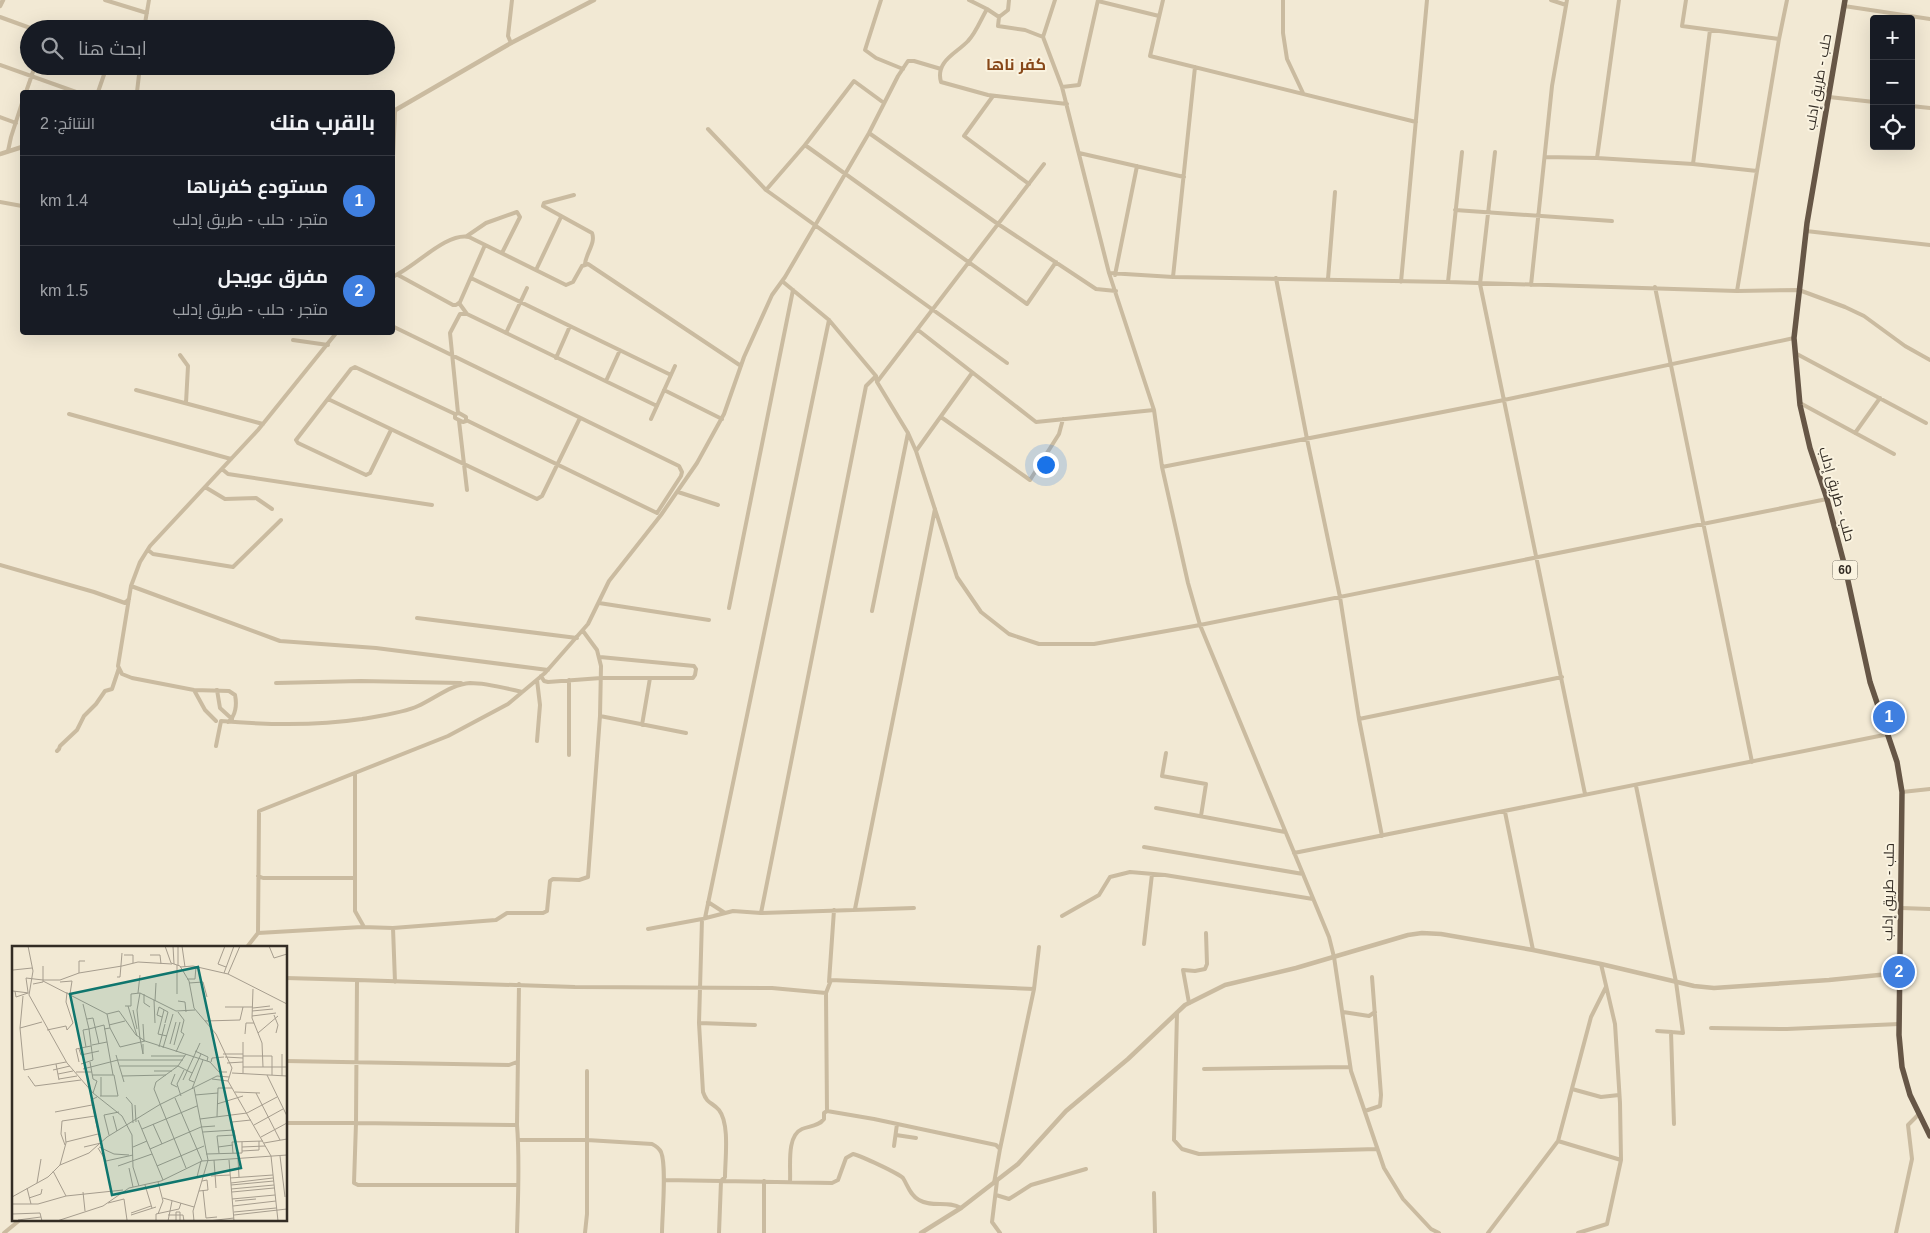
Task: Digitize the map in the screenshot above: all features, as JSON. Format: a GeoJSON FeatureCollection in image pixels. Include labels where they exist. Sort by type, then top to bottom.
{"type":"FeatureCollection","features":[{"type":"Feature","properties":{"kind":"highway","name":"حلب - طريق إدلب"},"geometry":{"type":"LineString","coordinates":[[1845,3],[1806,231],[1794,338],[1795,353],[1800,403],[1810,448],[1827,499],[1845,567],[1870,682],[1897,762],[1902,792],[1899,973],[1899,1024],[1902,1067],[1910,1095],[1930,1136]]}},
{"type":"Feature","properties":{"kind":"street"},"geometry":{"type":"LineString","coordinates":[[0,6],[3,0]]}},
{"type":"Feature","properties":{"kind":"street"},"geometry":{"type":"LineString","coordinates":[[105,0],[146,13]]}},
{"type":"Feature","properties":{"kind":"street"},"geometry":{"type":"LineString","coordinates":[[145,20],[149,0]]}},
{"type":"Feature","properties":{"kind":"street"},"geometry":{"type":"LineString","coordinates":[[511,43],[508,36],[512,0]]}},
{"type":"Feature","properties":{"kind":"street"},"geometry":{"type":"LineString","coordinates":[[395,111],[511,43],[594,0]]}},
{"type":"Feature","properties":{"kind":"street"},"geometry":{"type":"LineString","coordinates":[[881,0],[866,50],[876,58],[903,69]]}},
{"type":"Feature","properties":{"kind":"street"},"geometry":{"type":"LineString","coordinates":[[970,0],[999,16]]}},
{"type":"Feature","properties":{"kind":"street"},"geometry":{"type":"LineString","coordinates":[[999,16],[1008,10],[1010,0]]}},
{"type":"Feature","properties":{"kind":"street"},"geometry":{"type":"LineString","coordinates":[[1055,0],[1043,37],[1067,104],[1109,273],[1154,410],[1162,467],[1188,583],[1200,626],[1329,937],[1334,956],[1350,1067],[1384,1168],[1403,1199],[1431,1229],[1438,1233]]}},
{"type":"Feature","properties":{"kind":"street"},"geometry":{"type":"LineString","coordinates":[[1062,87],[1079,85],[1098,0],[1159,16]]}},
{"type":"Feature","properties":{"kind":"street"},"geometry":{"type":"LineString","coordinates":[[1163,0],[1150,56],[1416,122]]}},
{"type":"Feature","properties":{"kind":"street"},"geometry":{"type":"LineString","coordinates":[[1283,0],[1282,33],[1287,59],[1303,93]]}},
{"type":"Feature","properties":{"kind":"street"},"geometry":{"type":"LineString","coordinates":[[1401,282],[1427,0]]}},
{"type":"Feature","properties":{"kind":"street"},"geometry":{"type":"LineString","coordinates":[[1531,285],[1552,86],[1566,2],[1551,0]]}},
{"type":"Feature","properties":{"kind":"street"},"geometry":{"type":"LineString","coordinates":[[1597,158],[1619,0]]}},
{"type":"Feature","properties":{"kind":"street"},"geometry":{"type":"LineString","coordinates":[[1686,0],[1682,26],[1779,39]]}},
{"type":"Feature","properties":{"kind":"street"},"geometry":{"type":"LineString","coordinates":[[1736,290],[1787,0]]}},
{"type":"Feature","properties":{"kind":"street"},"geometry":{"type":"LineString","coordinates":[[1845,3],[1930,19]]}},
{"type":"Feature","properties":{"kind":"street"},"geometry":{"type":"LineString","coordinates":[[987,10],[969,40],[948,57],[941,69],[941,82],[993,96],[1067,104]]}},
{"type":"Feature","properties":{"kind":"street"},"geometry":{"type":"LineString","coordinates":[[999,16],[998,26],[1025,30],[1043,37]]}},
{"type":"Feature","properties":{"kind":"street"},"geometry":{"type":"LineString","coordinates":[[0,17],[20,24]]}},
{"type":"Feature","properties":{"kind":"street"},"geometry":{"type":"LineString","coordinates":[[1693,164],[1710,30]]}},
{"type":"Feature","properties":{"kind":"street"},"geometry":{"type":"LineString","coordinates":[[248,946],[258,933],[259,811],[448,736],[508,704],[548,670],[583,630],[613,575],[693,470],[722,419],[741,366],[772,295],[869,133],[908,61],[914,60],[941,69]]}},
{"type":"Feature","properties":{"kind":"street"},"geometry":{"type":"LineString","coordinates":[[0,66],[20,73]]}},
{"type":"Feature","properties":{"kind":"street"},"geometry":{"type":"LineString","coordinates":[[1173,277],[1195,66]]}},
{"type":"Feature","properties":{"kind":"street"},"geometry":{"type":"LineString","coordinates":[[26,75],[70,90]]}},
{"type":"Feature","properties":{"kind":"street"},"geometry":{"type":"LineString","coordinates":[[99,90],[104,75]]}},
{"type":"Feature","properties":{"kind":"street"},"geometry":{"type":"LineString","coordinates":[[137,90],[139,75]]}},
{"type":"Feature","properties":{"kind":"street"},"geometry":{"type":"LineString","coordinates":[[27,90],[32,77]]}},
{"type":"Feature","properties":{"kind":"street"},"geometry":{"type":"LineString","coordinates":[[766,190],[805,145],[854,81],[884,103]]}},
{"type":"Feature","properties":{"kind":"street"},"geometry":{"type":"LineString","coordinates":[[993,96],[964,136],[1029,184]]}},
{"type":"Feature","properties":{"kind":"street"},"geometry":{"type":"LineString","coordinates":[[1828,98],[1870,102]]}},
{"type":"Feature","properties":{"kind":"street"},"geometry":{"type":"LineString","coordinates":[[1915,106],[1930,108]]}},
{"type":"Feature","properties":{"kind":"street"},"geometry":{"type":"LineString","coordinates":[[8,151],[20,110]]}},
{"type":"Feature","properties":{"kind":"street"},"geometry":{"type":"LineString","coordinates":[[0,118],[16,123]]}},
{"type":"Feature","properties":{"kind":"street"},"geometry":{"type":"LineString","coordinates":[[708,129],[766,190],[813,226],[1007,362]]}},
{"type":"Feature","properties":{"kind":"street"},"geometry":{"type":"LineString","coordinates":[[869,133],[998,224],[1096,289],[1116,291]]}},
{"type":"Feature","properties":{"kind":"street"},"geometry":{"type":"LineString","coordinates":[[805,145],[968,264],[1027,304],[1056,262]]}},
{"type":"Feature","properties":{"kind":"street"},"geometry":{"type":"LineString","coordinates":[[0,154],[20,148]]}},
{"type":"Feature","properties":{"kind":"street"},"geometry":{"type":"LineString","coordinates":[[1448,282],[1462,152]]}},
{"type":"Feature","properties":{"kind":"street"},"geometry":{"type":"LineString","coordinates":[[1495,152],[1480,284],[1586,794]]}},
{"type":"Feature","properties":{"kind":"street"},"geometry":{"type":"LineString","coordinates":[[1078,153],[1184,177]]}},
{"type":"Feature","properties":{"kind":"street"},"geometry":{"type":"LineString","coordinates":[[1544,157],[1693,164],[1757,171]]}},
{"type":"Feature","properties":{"kind":"street"},"geometry":{"type":"LineString","coordinates":[[877,382],[1044,164]]}},
{"type":"Feature","properties":{"kind":"street"},"geometry":{"type":"LineString","coordinates":[[1115,275],[1137,166]]}},
{"type":"Feature","properties":{"kind":"street"},"geometry":{"type":"LineString","coordinates":[[1328,279],[1335,192]]}},
{"type":"Feature","properties":{"kind":"street"},"geometry":{"type":"LineString","coordinates":[[395,276],[445,243],[460,236],[467,236],[568,285],[574,282],[581,267],[585,264],[594,240],[592,233],[544,208],[543,204],[574,195]]}},
{"type":"Feature","properties":{"kind":"street"},"geometry":{"type":"LineString","coordinates":[[0,202],[20,206]]}},
{"type":"Feature","properties":{"kind":"street"},"geometry":{"type":"LineString","coordinates":[[1455,210],[1612,221]]}},
{"type":"Feature","properties":{"kind":"street"},"geometry":{"type":"LineString","coordinates":[[467,236],[486,223],[517,212],[520,217],[502,253]]}},
{"type":"Feature","properties":{"kind":"street"},"geometry":{"type":"LineString","coordinates":[[536,270],[561,217]]}},
{"type":"Feature","properties":{"kind":"street"},"geometry":{"type":"LineString","coordinates":[[1806,231],[1930,245]]}},
{"type":"Feature","properties":{"kind":"street"},"geometry":{"type":"LineString","coordinates":[[398,275],[453,305],[459,303],[485,245]]}},
{"type":"Feature","properties":{"kind":"street"},"geometry":{"type":"LineString","coordinates":[[585,264],[590,264],[741,366]]}},
{"type":"Feature","properties":{"kind":"street"},"geometry":{"type":"LineString","coordinates":[[1109,273],[1115,275],[1173,277],[1799,290],[1864,316],[1905,346],[1930,360]]}},
{"type":"Feature","properties":{"kind":"street"},"geometry":{"type":"LineString","coordinates":[[471,278],[671,375]]}},
{"type":"Feature","properties":{"kind":"street"},"geometry":{"type":"LineString","coordinates":[[1276,278],[1340,597],[1359,719],[1382,836]]}},
{"type":"Feature","properties":{"kind":"street"},"geometry":{"type":"LineString","coordinates":[[782,281],[829,320],[876,376],[877,382],[908,433],[916,451],[957,576],[981,612],[1008,634],[1039,644],[1094,644],[1200,626],[1827,499]]}},
{"type":"Feature","properties":{"kind":"street"},"geometry":{"type":"LineString","coordinates":[[1655,287],[1752,762]]}},
{"type":"Feature","properties":{"kind":"street"},"geometry":{"type":"LineString","coordinates":[[506,333],[527,288]]}},
{"type":"Feature","properties":{"kind":"street"},"geometry":{"type":"LineString","coordinates":[[730,608],[792,290]]}},
{"type":"Feature","properties":{"kind":"street"},"geometry":{"type":"LineString","coordinates":[[459,303],[467,314]]}},
{"type":"Feature","properties":{"kind":"street"},"geometry":{"type":"LineString","coordinates":[[467,490],[459,421],[455,418],[457,414],[450,333],[460,314],[467,314],[657,406]]}},
{"type":"Feature","properties":{"kind":"street"},"geometry":{"type":"LineString","coordinates":[[719,1233],[721,1180],[725,1177],[726,1131],[719,1110],[706,1100],[703,1092],[698,988],[703,918],[708,902],[829,320]]}},
{"type":"Feature","properties":{"kind":"street"},"geometry":{"type":"LineString","coordinates":[[556,358],[570,326]]}},
{"type":"Feature","properties":{"kind":"street"},"geometry":{"type":"LineString","coordinates":[[395,328],[679,466],[682,472],[681,476],[659,514]]}},
{"type":"Feature","properties":{"kind":"street"},"geometry":{"type":"LineString","coordinates":[[918,330],[1036,422],[1154,410]]}},
{"type":"Feature","properties":{"kind":"street"},"geometry":{"type":"LineString","coordinates":[[57,750],[77,730],[84,716],[105,692],[112,689],[119,668],[131,586],[140,562],[148,550],[262,424],[335,335]]}},
{"type":"Feature","properties":{"kind":"street"},"geometry":{"type":"LineString","coordinates":[[1162,467],[1504,400],[1794,338]]}},
{"type":"Feature","properties":{"kind":"street"},"geometry":{"type":"LineString","coordinates":[[293,340],[328,345]]}},
{"type":"Feature","properties":{"kind":"street"},"geometry":{"type":"LineString","coordinates":[[606,381],[620,350]]}},
{"type":"Feature","properties":{"kind":"street"},"geometry":{"type":"LineString","coordinates":[[1795,353],[1926,422]]}},
{"type":"Feature","properties":{"kind":"street"},"geometry":{"type":"LineString","coordinates":[[180,355],[188,366],[186,403]]}},
{"type":"Feature","properties":{"kind":"street"},"geometry":{"type":"LineString","coordinates":[[391,430],[370,473],[367,475],[298,443],[296,440],[351,369],[357,366],[466,417],[466,420],[659,514]]}},
{"type":"Feature","properties":{"kind":"street"},"geometry":{"type":"LineString","coordinates":[[651,419],[675,366]]}},
{"type":"Feature","properties":{"kind":"street"},"geometry":{"type":"LineString","coordinates":[[916,451],[972,372]]}},
{"type":"Feature","properties":{"kind":"street"},"geometry":{"type":"LineString","coordinates":[[761,913],[866,386],[876,376]]}},
{"type":"Feature","properties":{"kind":"street"},"geometry":{"type":"LineString","coordinates":[[136,390],[262,424]]}},
{"type":"Feature","properties":{"kind":"street"},"geometry":{"type":"LineString","coordinates":[[664,390],[722,419]]}},
{"type":"Feature","properties":{"kind":"street"},"geometry":{"type":"LineString","coordinates":[[1855,433],[1880,398]]}},
{"type":"Feature","properties":{"kind":"street"},"geometry":{"type":"LineString","coordinates":[[328,399],[538,499],[542,496],[580,418]]}},
{"type":"Feature","properties":{"kind":"street"},"geometry":{"type":"LineString","coordinates":[[1800,403],[1894,454]]}},
{"type":"Feature","properties":{"kind":"street"},"geometry":{"type":"LineString","coordinates":[[69,414],[231,459]]}},
{"type":"Feature","properties":{"kind":"street"},"geometry":{"type":"LineString","coordinates":[[941,417],[1030,480],[1059,434],[1062,419]]}},
{"type":"Feature","properties":{"kind":"street"},"geometry":{"type":"LineString","coordinates":[[459,421],[464,422],[466,420]]}},
{"type":"Feature","properties":{"kind":"street"},"geometry":{"type":"LineString","coordinates":[[872,611],[908,433]]}},
{"type":"Feature","properties":{"kind":"street"},"geometry":{"type":"LineString","coordinates":[[222,469],[228,474],[432,505]]}},
{"type":"Feature","properties":{"kind":"street"},"geometry":{"type":"LineString","coordinates":[[205,487],[225,499],[256,498],[272,509]]}},
{"type":"Feature","properties":{"kind":"street"},"geometry":{"type":"LineString","coordinates":[[678,492],[718,505]]}},
{"type":"Feature","properties":{"kind":"street"},"geometry":{"type":"LineString","coordinates":[[855,909],[935,508]]}},
{"type":"Feature","properties":{"kind":"street"},"geometry":{"type":"LineString","coordinates":[[148,550],[153,554],[233,566],[281,520]]}},
{"type":"Feature","properties":{"kind":"street"},"geometry":{"type":"LineString","coordinates":[[0,565],[94,592],[125,603],[129,600]]}},
{"type":"Feature","properties":{"kind":"street"},"geometry":{"type":"LineString","coordinates":[[131,586],[280,641],[376,648],[548,670]]}},
{"type":"Feature","properties":{"kind":"street"},"geometry":{"type":"LineString","coordinates":[[599,602],[709,620]]}},
{"type":"Feature","properties":{"kind":"street"},"geometry":{"type":"LineString","coordinates":[[417,618],[577,638]]}},
{"type":"Feature","properties":{"kind":"street"},"geometry":{"type":"LineString","coordinates":[[258,933],[364,927],[393,928],[496,920],[507,913],[544,913],[547,911],[550,881],[553,879],[580,880],[588,877],[601,678],[600,657],[593,642],[583,630]]}},
{"type":"Feature","properties":{"kind":"street"},"geometry":{"type":"LineString","coordinates":[[541,676],[547,682],[601,678],[692,678],[695,675],[696,668],[606,656],[600,657]]}},
{"type":"Feature","properties":{"kind":"street"},"geometry":{"type":"LineString","coordinates":[[119,668],[122,674],[132,678],[194,690],[229,691],[235,694],[236,700],[230,721]]}},
{"type":"Feature","properties":{"kind":"street"},"geometry":{"type":"LineString","coordinates":[[1359,719],[1562,677]]}},
{"type":"Feature","properties":{"kind":"street"},"geometry":{"type":"LineString","coordinates":[[642,725],[650,678]]}},
{"type":"Feature","properties":{"kind":"street"},"geometry":{"type":"LineString","coordinates":[[537,680],[540,705],[537,741]]}},
{"type":"Feature","properties":{"kind":"street"},"geometry":{"type":"LineString","coordinates":[[569,680],[569,755]]}},
{"type":"Feature","properties":{"kind":"street"},"geometry":{"type":"LineString","coordinates":[[276,683],[361,681],[469,683],[488,684],[522,692]]}},
{"type":"Feature","properties":{"kind":"street"},"geometry":{"type":"LineString","coordinates":[[216,746],[222,721],[275,724],[321,723],[361,719],[416,707],[459,685],[469,683]]}},
{"type":"Feature","properties":{"kind":"street"},"geometry":{"type":"LineString","coordinates":[[194,690],[205,710],[216,721]]}},
{"type":"Feature","properties":{"kind":"street"},"geometry":{"type":"LineString","coordinates":[[217,690],[220,708],[230,721]]}},
{"type":"Feature","properties":{"kind":"street"},"geometry":{"type":"LineString","coordinates":[[600,716],[686,733]]}},
{"type":"Feature","properties":{"kind":"street"},"geometry":{"type":"LineString","coordinates":[[1294,853],[1889,734]]}},
{"type":"Feature","properties":{"kind":"street"},"geometry":{"type":"LineString","coordinates":[[1166,752],[1162,776],[1206,784],[1201,816]]}},
{"type":"Feature","properties":{"kind":"street"},"geometry":{"type":"LineString","coordinates":[[355,774],[355,911],[364,927]]}},
{"type":"Feature","properties":{"kind":"street"},"geometry":{"type":"LineString","coordinates":[[1636,786],[1676,982],[1683,1033],[1657,1031]]}},
{"type":"Feature","properties":{"kind":"street"},"geometry":{"type":"LineString","coordinates":[[1902,792],[1930,789]]}},
{"type":"Feature","properties":{"kind":"street"},"geometry":{"type":"LineString","coordinates":[[1156,808],[1285,832]]}},
{"type":"Feature","properties":{"kind":"street"},"geometry":{"type":"LineString","coordinates":[[1506,812],[1533,950]]}},
{"type":"Feature","properties":{"kind":"street"},"geometry":{"type":"LineString","coordinates":[[1144,847],[1303,874]]}},
{"type":"Feature","properties":{"kind":"street"},"geometry":{"type":"LineString","coordinates":[[1062,916],[1099,895],[1110,877],[1130,872],[1313,899]]}},
{"type":"Feature","properties":{"kind":"street"},"geometry":{"type":"LineString","coordinates":[[1144,944],[1152,874]]}},
{"type":"Feature","properties":{"kind":"street"},"geometry":{"type":"LineString","coordinates":[[258,876],[263,878],[355,878]]}},
{"type":"Feature","properties":{"kind":"street"},"geometry":{"type":"LineString","coordinates":[[708,902],[725,913]]}},
{"type":"Feature","properties":{"kind":"street"},"geometry":{"type":"LineString","coordinates":[[648,929],[733,911],[761,913],[914,908]]}},
{"type":"Feature","properties":{"kind":"street"},"geometry":{"type":"LineString","coordinates":[[1901,908],[1930,909]]}},
{"type":"Feature","properties":{"kind":"street"},"geometry":{"type":"LineString","coordinates":[[790,1182],[792,1140],[800,1130],[821,1123],[826,1111],[826,993],[829,983],[834,910]]}},
{"type":"Feature","properties":{"kind":"street"},"geometry":{"type":"LineString","coordinates":[[393,928],[395,982]]}},
{"type":"Feature","properties":{"kind":"street"},"geometry":{"type":"LineString","coordinates":[[1189,1003],[1183,970],[1205,969],[1207,964],[1206,934]]}},
{"type":"Feature","properties":{"kind":"street"},"geometry":{"type":"LineString","coordinates":[[921,1233],[961,1208],[1018,1164],[1066,1111],[1128,1059],[1189,1003],[1225,986],[1296,968],[1408,934],[1441,934],[1533,950],[1676,982],[1714,988],[1899,973]]}},
{"type":"Feature","properties":{"kind":"street"},"geometry":{"type":"LineString","coordinates":[[1000,1233],[992,1222],[996,1195],[995,1182],[1000,1149],[1034,989],[1039,947]]}},
{"type":"Feature","properties":{"kind":"street"},"geometry":{"type":"LineString","coordinates":[[1578,1233],[1607,1224],[1621,1160],[1620,1095],[1615,1024],[1601,964]]}},
{"type":"Feature","properties":{"kind":"street"},"geometry":{"type":"LineString","coordinates":[[1365,1111],[1380,1106],[1381,1096],[1372,977]]}},
{"type":"Feature","properties":{"kind":"street"},"geometry":{"type":"LineString","coordinates":[[288,978],[395,982],[772,988],[826,993]]}},
{"type":"Feature","properties":{"kind":"street"},"geometry":{"type":"LineString","coordinates":[[357,980],[354,1183],[358,1185],[518,1185]]}},
{"type":"Feature","properties":{"kind":"street"},"geometry":{"type":"LineString","coordinates":[[829,983],[831,980],[1034,989]]}},
{"type":"Feature","properties":{"kind":"street"},"geometry":{"type":"LineString","coordinates":[[517,1233],[519,984]]}},
{"type":"Feature","properties":{"kind":"street"},"geometry":{"type":"LineString","coordinates":[[1488,1233],[1558,1141],[1591,1017],[1606,987]]}},
{"type":"Feature","properties":{"kind":"street"},"geometry":{"type":"LineString","coordinates":[[1343,1012],[1369,1016],[1375,1012]]}},
{"type":"Feature","properties":{"kind":"street"},"geometry":{"type":"LineString","coordinates":[[1177,1013],[1174,1140],[1182,1149],[1199,1154],[1377,1149]]}},
{"type":"Feature","properties":{"kind":"street"},"geometry":{"type":"LineString","coordinates":[[699,1023],[755,1025]]}},
{"type":"Feature","properties":{"kind":"street"},"geometry":{"type":"LineString","coordinates":[[1711,1028],[1787,1029],[1899,1024]]}},
{"type":"Feature","properties":{"kind":"street"},"geometry":{"type":"LineString","coordinates":[[1672,1032],[1671,1069],[1674,1124]]}},
{"type":"Feature","properties":{"kind":"street"},"geometry":{"type":"LineString","coordinates":[[288,1061],[509,1065],[517,1062]]}},
{"type":"Feature","properties":{"kind":"street"},"geometry":{"type":"LineString","coordinates":[[1204,1069],[1350,1067]]}},
{"type":"Feature","properties":{"kind":"street"},"geometry":{"type":"LineString","coordinates":[[586,1233],[587,1071]]}},
{"type":"Feature","properties":{"kind":"street"},"geometry":{"type":"LineString","coordinates":[[1572,1089],[1601,1097],[1620,1095]]}},
{"type":"Feature","properties":{"kind":"street"},"geometry":{"type":"LineString","coordinates":[[826,1111],[996,1145],[1000,1149]]}},
{"type":"Feature","properties":{"kind":"street"},"geometry":{"type":"LineString","coordinates":[[1896,1233],[1912,1159],[1908,1125],[1919,1114]]}},
{"type":"Feature","properties":{"kind":"street"},"geometry":{"type":"LineString","coordinates":[[288,1123],[517,1125]]}},
{"type":"Feature","properties":{"kind":"street"},"geometry":{"type":"LineString","coordinates":[[894,1146],[897,1124]]}},
{"type":"Feature","properties":{"kind":"street"},"geometry":{"type":"LineString","coordinates":[[896,1135],[916,1138]]}},
{"type":"Feature","properties":{"kind":"street"},"geometry":{"type":"LineString","coordinates":[[518,1140],[587,1140],[652,1144],[661,1152],[664,1180],[662,1233]]}},
{"type":"Feature","properties":{"kind":"street"},"geometry":{"type":"LineString","coordinates":[[1558,1141],[1621,1160]]}},
{"type":"Feature","properties":{"kind":"street"},"geometry":{"type":"LineString","coordinates":[[664,1180],[834,1183],[839,1178],[848,1156],[855,1154],[900,1176],[913,1196],[920,1201],[929,1204],[952,1204],[961,1208]]}},
{"type":"Feature","properties":{"kind":"street"},"geometry":{"type":"LineString","coordinates":[[996,1195],[1008,1199],[1031,1185],[1086,1169]]}},
{"type":"Feature","properties":{"kind":"street"},"geometry":{"type":"LineString","coordinates":[[764,1181],[764,1233]]}},
{"type":"Feature","properties":{"kind":"street"},"geometry":{"type":"LineString","coordinates":[[1154,1193],[1155,1233]]}},
{"type":"Feature","properties":{"kind":"street"},"geometry":{"type":"LineString","coordinates":[[3,1232],[20,1220]]}},
{"type":"Feature","properties":{"kind":"place","name":"مستودع كفرناها"},"geometry":{"type":"Point","coordinates":[1889,717]}},
{"type":"Feature","properties":{"kind":"place","name":"مفرق عويجل"},"geometry":{"type":"Point","coordinates":[1899,972]}},
{"type":"Feature","properties":{"kind":"district","name":"كفر ناها"},"geometry":{"type":"Point","coordinates":[1016,64]}}]}
